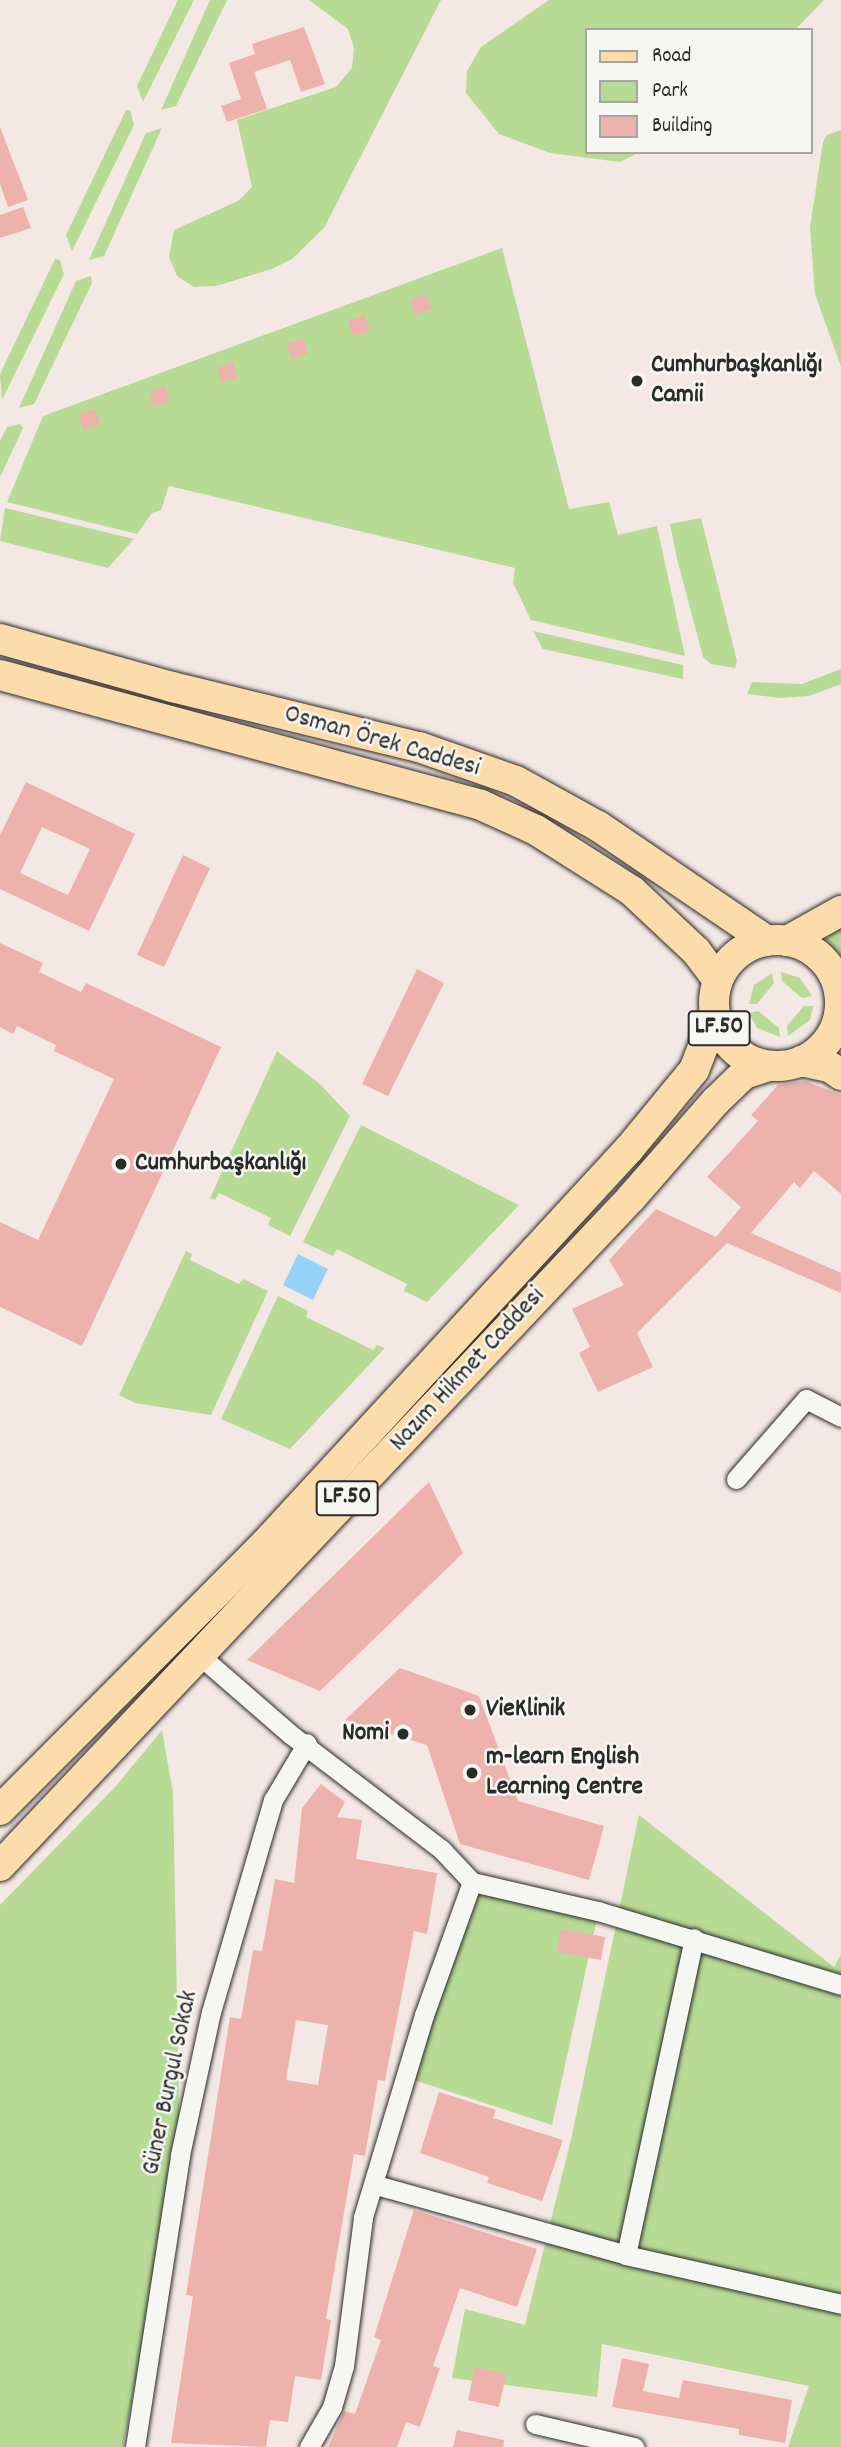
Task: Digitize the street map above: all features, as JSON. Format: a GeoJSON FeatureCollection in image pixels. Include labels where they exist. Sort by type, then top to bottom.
{"type":"FeatureCollection","features":[{"type":"Feature","properties":{"kind":"main road","name":"Osman Örek Caddesi"},"geometry":{"type":"LineString","coordinates":[[0,639],[172,687],[419,747],[516,781],[598,826],[777,941]]}},
{"type":"Feature","properties":{"kind":"main road","name":"Osman Örek Caddesi"},"geometry":{"type":"LineString","coordinates":[[0,675],[413,783],[481,805],[536,830],[624,885],[696,951],[718,980]]}},
{"type":"Feature","properties":{"kind":"main road","name":"LF.50"},"geometry":{"type":"LineString","coordinates":[[801,1061],[768,1066],[747,1058],[729,1044],[715,1017],[718,980],[737,954],[777,941],[841,911]]}},
{"type":"Feature","properties":{"kind":"main road"},"geometry":{"type":"LineString","coordinates":[[777,941],[821,959],[840,1009],[824,1046],[801,1061]]}},
{"type":"Feature","properties":{"kind":"main road","name":"Nazım Hikmet Caddesi"},"geometry":{"type":"LineString","coordinates":[[0,1810],[327,1479],[659,1116],[694,1070],[715,1017]]}},
{"type":"Feature","properties":{"kind":"main road"},"geometry":{"type":"LineString","coordinates":[[801,1061],[830,1067],[841,1075]]}},
{"type":"Feature","properties":{"kind":"main road","name":"Nazım Hikmet Caddesi"},"geometry":{"type":"LineString","coordinates":[[0,1866],[744,1074],[768,1066]]}},
{"type":"Feature","properties":{"kind":"street"},"geometry":{"type":"LineString","coordinates":[[736,1479],[806,1399],[841,1417]]}},
{"type":"Feature","properties":{"kind":"street"},"geometry":{"type":"LineString","coordinates":[[198,1654],[290,1734],[307,1743],[442,1850],[472,1882],[694,1938],[841,1984]]}},
{"type":"Feature","properties":{"kind":"street","name":"Güner Burgul Sokak"},"geometry":{"type":"LineString","coordinates":[[135,2447],[180,2155],[211,2012],[273,1800],[307,1743]]}},
{"type":"Feature","properties":{"kind":"street"},"geometry":{"type":"LineString","coordinates":[[309,2447],[332,2407],[344,2366],[363,2217],[376,2185],[424,2015],[472,1882]]}},
{"type":"Feature","properties":{"kind":"street"},"geometry":{"type":"LineString","coordinates":[[626,2255],[694,1938]]}},
{"type":"Feature","properties":{"kind":"street"},"geometry":{"type":"LineString","coordinates":[[376,2185],[626,2255],[841,2304]]}},
{"type":"Feature","properties":{"kind":"street"},"geometry":{"type":"LineString","coordinates":[[535,2424],[634,2447]]}},
{"type":"Feature","properties":{"kind":"green space"},"geometry":{"type":"Polygon","coordinates":[[[178,0],[194,0],[143,102],[137,86],[178,0]]]}},
{"type":"Feature","properties":{"kind":"green space"},"geometry":{"type":"Polygon","coordinates":[[[210,0],[227,0],[176,106],[161,110],[210,0]]]}},
{"type":"Feature","properties":{"kind":"green space"},"geometry":{"type":"Polygon","coordinates":[[[309,0],[441,0],[324,228],[292,259],[272,269],[216,286],[194,287],[177,276],[169,257],[174,230],[238,201],[252,187],[237,120],[336,87],[352,68],[354,48],[348,29],[309,0]]]}},
{"type":"Feature","properties":{"kind":"green space"},"geometry":{"type":"Polygon","coordinates":[[[549,0],[824,0],[797,28],[586,28],[586,154],[636,154],[620,162],[550,153],[499,134],[466,93],[467,71],[481,47],[549,0]]]}},
{"type":"Feature","properties":{"kind":"green space"},"geometry":{"type":"Polygon","coordinates":[[[126,110],[130,110],[134,125],[72,251],[66,235],[126,110]]]}},
{"type":"Feature","properties":{"kind":"green space"},"geometry":{"type":"Polygon","coordinates":[[[162,128],[104,256],[89,260],[146,133],[162,128]]]}},
{"type":"Feature","properties":{"kind":"green space"},"geometry":{"type":"Polygon","coordinates":[[[841,130],[841,367],[815,294],[810,227],[823,142],[827,135],[841,130]]]}},
{"type":"Feature","properties":{"kind":"green space"},"geometry":{"type":"Polygon","coordinates":[[[502,248],[569,509],[609,502],[618,535],[657,526],[685,656],[531,620],[513,583],[515,568],[169,486],[161,510],[152,513],[137,534],[7,502],[43,416],[502,248]]]}},
{"type":"Feature","properties":{"kind":"green space"},"geometry":{"type":"Polygon","coordinates":[[[55,259],[60,260],[64,274],[2,400],[0,374],[55,259]]]}},
{"type":"Feature","properties":{"kind":"green space"},"geometry":{"type":"Polygon","coordinates":[[[91,276],[92,283],[34,404],[19,408],[76,281],[91,276]]]}},
{"type":"Feature","properties":{"kind":"green space"},"geometry":{"type":"Polygon","coordinates":[[[20,424],[23,428],[0,477],[0,441],[7,427],[20,424]]]}},
{"type":"Feature","properties":{"kind":"green space"},"geometry":{"type":"Polygon","coordinates":[[[5,508],[134,539],[108,568],[0,541],[5,508]]]}},
{"type":"Feature","properties":{"kind":"green space"},"geometry":{"type":"Polygon","coordinates":[[[701,518],[737,661],[735,668],[711,664],[703,657],[677,559],[670,524],[701,518]]]}},
{"type":"Feature","properties":{"kind":"green space"},"geometry":{"type":"Polygon","coordinates":[[[533,631],[683,665],[683,679],[543,649],[533,631]]]}},
{"type":"Feature","properties":{"kind":"green space"},"geometry":{"type":"Polygon","coordinates":[[[841,669],[841,684],[809,696],[780,698],[747,694],[752,682],[802,684],[841,669]]]}},
{"type":"Feature","properties":{"kind":"green space"},"geometry":{"type":"Polygon","coordinates":[[[841,925],[841,958],[826,939],[841,925]]]}},
{"type":"Feature","properties":{"kind":"green space"},"geometry":{"type":"Polygon","coordinates":[[[781,972],[800,978],[812,996],[802,998],[782,981],[781,972]]]}},
{"type":"Feature","properties":{"kind":"green space"},"geometry":{"type":"Polygon","coordinates":[[[772,973],[774,983],[757,1004],[749,1004],[754,985],[772,973]]]}},
{"type":"Feature","properties":{"kind":"green space"},"geometry":{"type":"Polygon","coordinates":[[[804,1006],[813,1006],[810,1020],[788,1036],[787,1026],[804,1006]]]}},
{"type":"Feature","properties":{"kind":"green space"},"geometry":{"type":"Polygon","coordinates":[[[758,1011],[779,1028],[780,1037],[757,1028],[749,1013],[758,1011]]]}},
{"type":"Feature","properties":{"kind":"green space"},"geometry":{"type":"Polygon","coordinates":[[[277,1051],[320,1084],[350,1116],[290,1236],[268,1225],[271,1218],[219,1193],[215,1200],[210,1198],[277,1051]]]}},
{"type":"Feature","properties":{"kind":"green space"},"geometry":{"type":"Polygon","coordinates":[[[361,1125],[519,1205],[427,1302],[404,1291],[407,1284],[337,1249],[333,1256],[303,1242],[361,1125]]]}},
{"type":"Feature","properties":{"kind":"green space"},"geometry":{"type":"Polygon","coordinates":[[[186,1251],[192,1254],[190,1260],[239,1284],[243,1279],[268,1291],[211,1415],[135,1403],[119,1395],[186,1251]]]}},
{"type":"Feature","properties":{"kind":"green space"},"geometry":{"type":"Polygon","coordinates":[[[278,1296],[308,1311],[306,1317],[373,1350],[377,1345],[385,1348],[290,1449],[221,1419],[278,1296]]]}},
{"type":"Feature","properties":{"kind":"green space"},"geometry":{"type":"Polygon","coordinates":[[[162,1730],[173,1793],[180,2155],[123,2447],[0,2447],[0,1905],[116,1786],[162,1730]]]}},
{"type":"Feature","properties":{"kind":"green space"},"geometry":{"type":"Polygon","coordinates":[[[639,1815],[834,1967],[841,1954],[841,2447],[788,2447],[809,2386],[602,2344],[597,2397],[452,2378],[465,2309],[525,2325],[572,2135],[639,1815]]]}},
{"type":"Feature","properties":{"kind":"green space"},"geometry":{"type":"Polygon","coordinates":[[[472,1882],[598,1914],[552,2125],[405,2077],[472,1882]]]}},
{"type":"Feature","properties":{"kind":"water"},"geometry":{"type":"Polygon","coordinates":[[[298,1254],[328,1269],[313,1300],[283,1285],[298,1254]]]}},
{"type":"Feature","properties":{"kind":"building"},"geometry":{"type":"Polygon","coordinates":[[[304,27],[325,84],[301,92],[290,60],[254,72],[267,109],[227,122],[221,106],[241,99],[229,63],[255,54],[252,44],[304,27]]]}},
{"type":"Feature","properties":{"kind":"building"},"geometry":{"type":"Polygon","coordinates":[[[0,127],[28,200],[8,207],[0,184],[0,127]]]}},
{"type":"Feature","properties":{"kind":"building"},"geometry":{"type":"Polygon","coordinates":[[[23,207],[31,228],[0,238],[0,215],[23,207]]]}},
{"type":"Feature","properties":{"kind":"building"},"geometry":{"type":"Polygon","coordinates":[[[426,294],[432,309],[415,315],[410,300],[426,294]]]}},
{"type":"Feature","properties":{"kind":"building"},"geometry":{"type":"Polygon","coordinates":[[[364,315],[370,331],[353,336],[348,321],[364,315]]]}},
{"type":"Feature","properties":{"kind":"building"},"geometry":{"type":"Polygon","coordinates":[[[303,338],[308,353],[292,359],[286,344],[303,338]]]}},
{"type":"Feature","properties":{"kind":"building"},"geometry":{"type":"Polygon","coordinates":[[[233,362],[238,377],[222,383],[217,368],[233,362]]]}},
{"type":"Feature","properties":{"kind":"building"},"geometry":{"type":"Polygon","coordinates":[[[165,386],[170,401],[154,407],[149,392],[165,386]]]}},
{"type":"Feature","properties":{"kind":"building"},"geometry":{"type":"Polygon","coordinates":[[[95,409],[100,424],[84,430],[78,415],[95,409]]]}},
{"type":"Feature","properties":{"kind":"building"},"geometry":{"type":"Polygon","coordinates":[[[26,782],[135,834],[89,931],[0,889],[0,835],[26,782]],[[42,827],[20,873],[68,895],[90,849],[42,827]]]}},
{"type":"Feature","properties":{"kind":"building"},"geometry":{"type":"Polygon","coordinates":[[[183,855],[210,868],[164,967],[137,955],[183,855]]]}},
{"type":"Feature","properties":{"kind":"building","name":"Cumhurbaşkanlığı"},"geometry":{"type":"Polygon","coordinates":[[[0,943],[43,963],[39,972],[81,992],[86,983],[221,1047],[82,1346],[0,1307],[0,1222],[38,1240],[114,1079],[54,1051],[56,1045],[17,1026],[13,1034],[0,1027],[0,943]]]}},
{"type":"Feature","properties":{"kind":"building"},"geometry":{"type":"Polygon","coordinates":[[[417,969],[444,983],[388,1096],[362,1084],[417,969]]]}},
{"type":"Feature","properties":{"kind":"building"},"geometry":{"type":"Polygon","coordinates":[[[805,1081],[841,1095],[841,1194],[814,1171],[800,1188],[794,1182],[751,1233],[841,1273],[841,1293],[727,1243],[637,1333],[653,1367],[598,1392],[579,1353],[590,1347],[572,1309],[624,1285],[609,1260],[656,1209],[716,1237],[741,1207],[707,1177],[758,1121],[751,1115],[778,1085],[805,1081]]]}},
{"type":"Feature","properties":{"kind":"building"},"geometry":{"type":"Polygon","coordinates":[[[429,1482],[463,1553],[320,1691],[247,1660],[429,1482]]]}},
{"type":"Feature","properties":{"kind":"building","name":"m-learn English Learning Centre"},"geometry":{"type":"Polygon","coordinates":[[[400,1668],[479,1696],[518,1801],[604,1826],[589,1880],[460,1844],[427,1745],[345,1720],[400,1668]]]}},
{"type":"Feature","properties":{"kind":"building"},"geometry":{"type":"Polygon","coordinates":[[[321,1784],[345,1802],[337,1817],[362,1820],[356,1859],[437,1873],[427,1934],[414,1931],[385,2081],[378,2080],[365,2156],[354,2154],[326,2319],[331,2320],[321,2380],[295,2376],[288,2422],[270,2420],[266,2447],[171,2443],[193,2296],[186,2295],[230,2017],[241,2019],[253,1950],[262,1951],[275,1879],[294,1883],[302,1808],[321,1784]],[[296,2020],[286,2080],[318,2085],[328,2025],[296,2020]]]}},
{"type":"Feature","properties":{"kind":"building"},"geometry":{"type":"Polygon","coordinates":[[[561,1929],[605,1937],[601,1960],[557,1952],[561,1929]]]}},
{"type":"Feature","properties":{"kind":"building"},"geometry":{"type":"Polygon","coordinates":[[[439,2092],[496,2110],[493,2118],[563,2140],[542,2201],[487,2183],[489,2177],[420,2153],[439,2092]]]}},
{"type":"Feature","properties":{"kind":"building"},"geometry":{"type":"Polygon","coordinates":[[[414,2210],[537,2249],[517,2307],[460,2288],[433,2366],[440,2368],[420,2427],[406,2422],[397,2447],[328,2447],[344,2411],[355,2414],[381,2340],[374,2337],[414,2210]]]}},
{"type":"Feature","properties":{"kind":"building"},"geometry":{"type":"Polygon","coordinates":[[[622,2358],[649,2364],[643,2391],[679,2398],[683,2380],[792,2400],[785,2443],[739,2435],[739,2429],[612,2407],[622,2358]]]}},
{"type":"Feature","properties":{"kind":"building"},"geometry":{"type":"Polygon","coordinates":[[[475,2367],[506,2374],[499,2407],[468,2400],[475,2367]]]}},
{"type":"Feature","properties":{"kind":"building"},"geometry":{"type":"Polygon","coordinates":[[[457,2430],[504,2440],[503,2447],[453,2447],[457,2430]]]}},
{"type":"Feature","properties":{"kind":"place","name":"Cumhurbaşkanlığı Camii"},"geometry":{"type":"Point","coordinates":[637,381]}},
{"type":"Feature","properties":{"kind":"place","name":"Cumhurbaşkanlığı"},"geometry":{"type":"Point","coordinates":[121,1164]}},
{"type":"Feature","properties":{"kind":"place","name":"VieKlinik"},"geometry":{"type":"Point","coordinates":[470,1710]}},
{"type":"Feature","properties":{"kind":"place","name":"Nomi"},"geometry":{"type":"Point","coordinates":[403,1734]}},
{"type":"Feature","properties":{"kind":"place","name":"m-learn English Learning Centre"},"geometry":{"type":"Point","coordinates":[472,1773]}}]}
